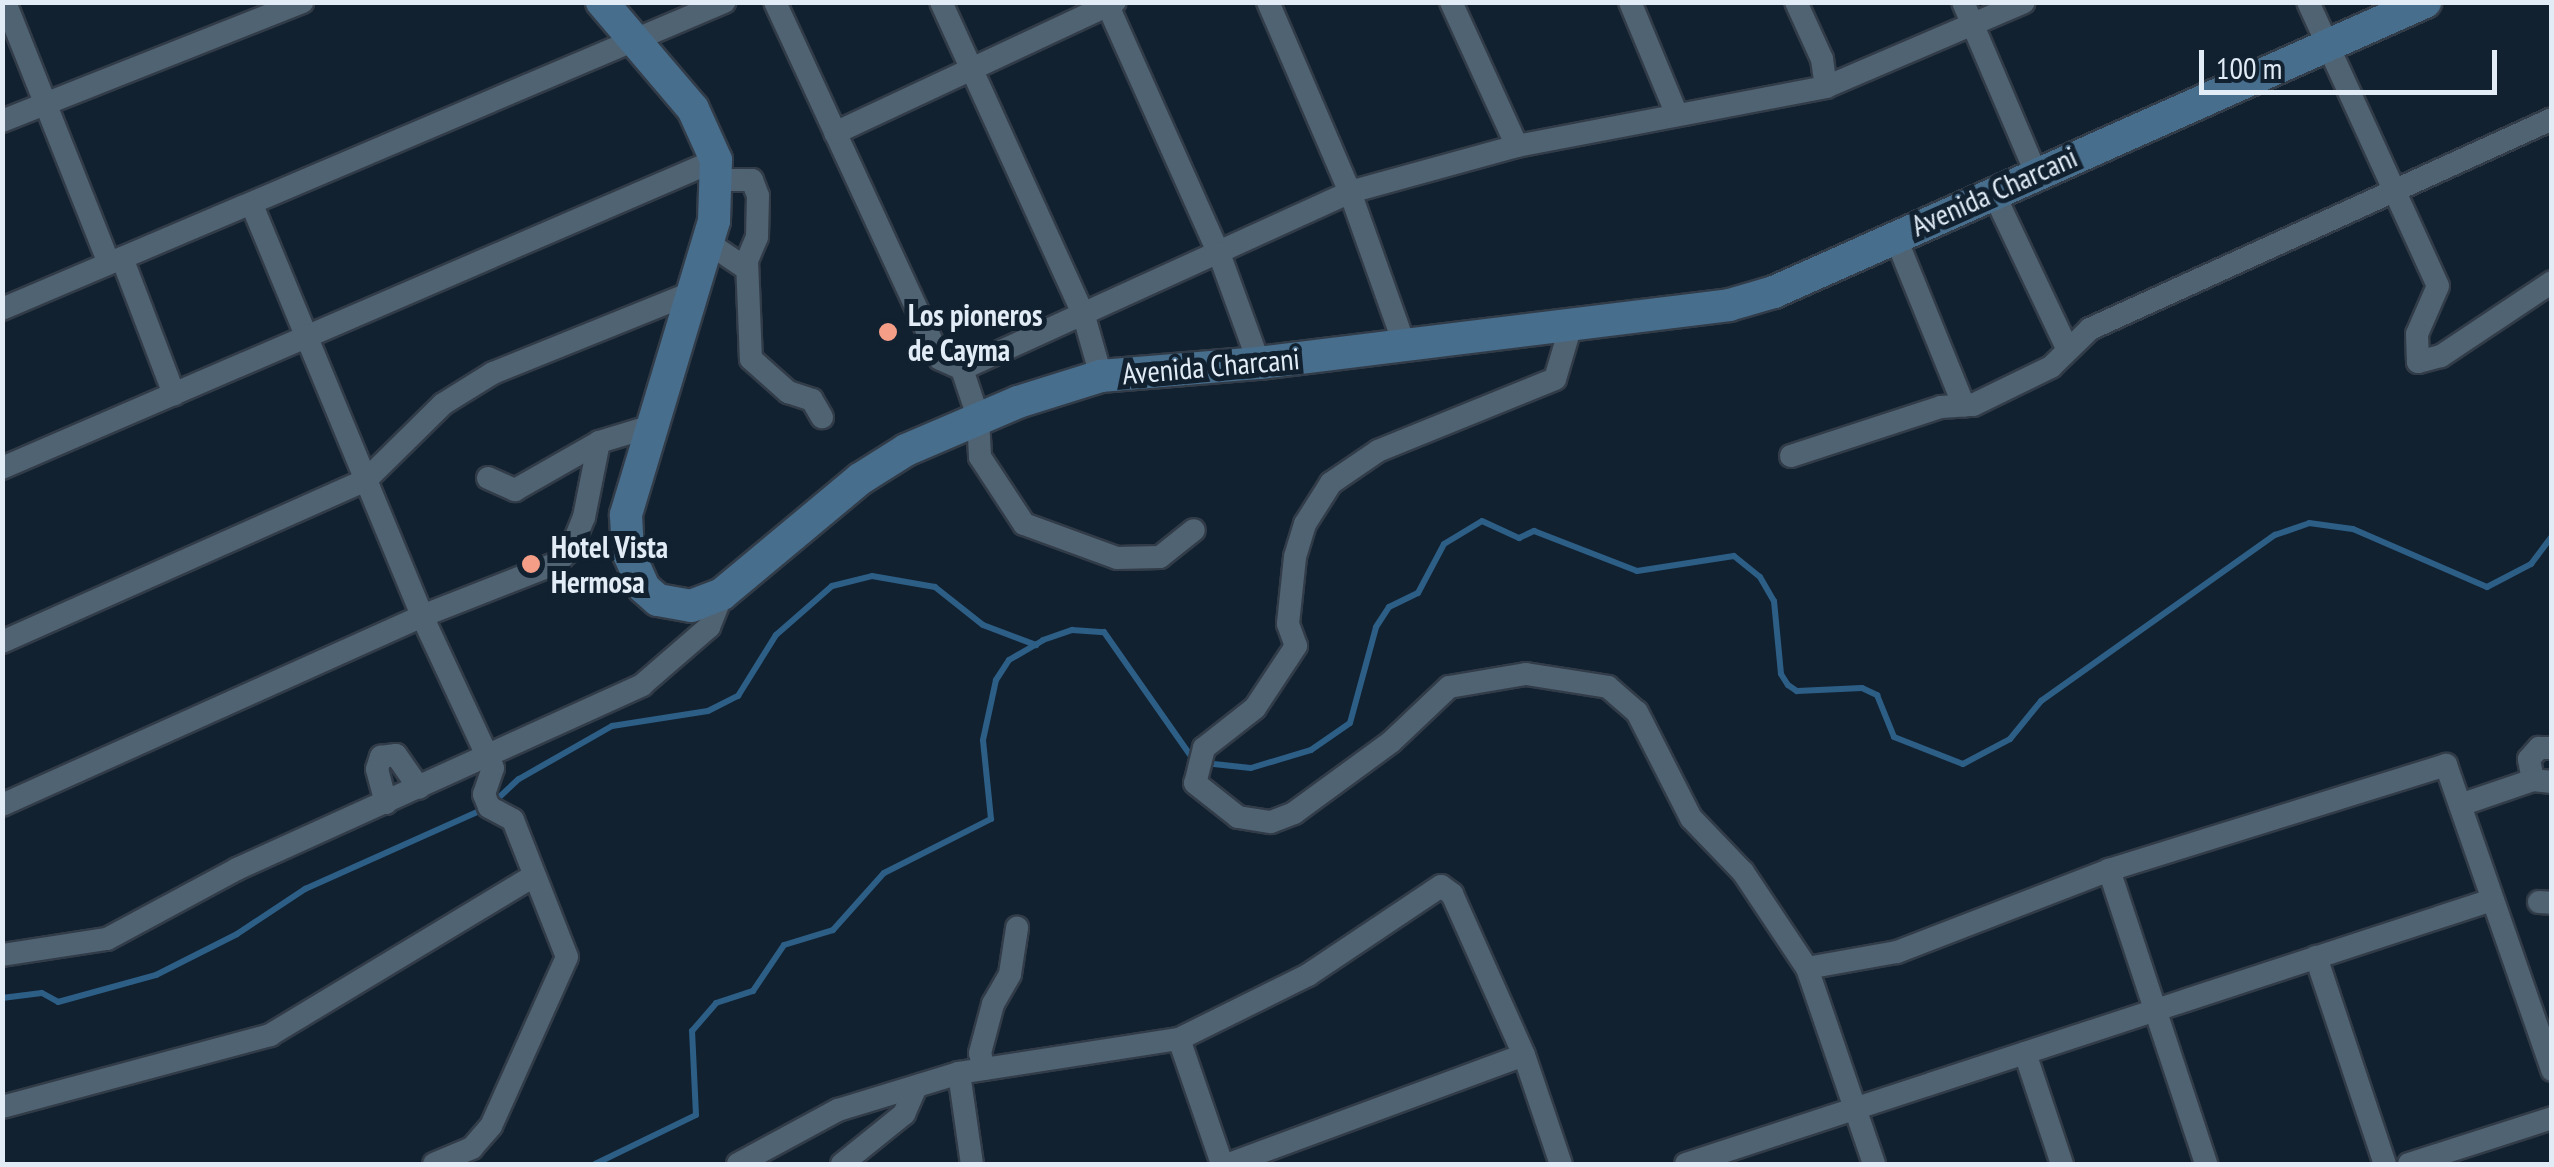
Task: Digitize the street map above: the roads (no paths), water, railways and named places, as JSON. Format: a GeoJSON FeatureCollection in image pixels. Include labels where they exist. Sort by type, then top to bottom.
{"type":"FeatureCollection","features":[{"type":"Feature","properties":{"kind":"main road"},"geometry":{"type":"LineString","coordinates":[[602,2],[693,109],[716,170]]}},
{"type":"Feature","properties":{"kind":"main road","name":"Avenida Charcani"},"geometry":{"type":"LineString","coordinates":[[716,170],[707,242],[626,515],[636,572],[644,588],[673,604],[722,594],[860,479],[978,416],[1100,376],[1259,363],[1729,304],[1774,292],[1992,190],[2425,2]]}},
{"type":"Feature","properties":{"kind":"street"},"geometry":{"type":"LineString","coordinates":[[5,2],[174,394]]}},
{"type":"Feature","properties":{"kind":"street"},"geometry":{"type":"LineString","coordinates":[[2,121],[302,2]]}},
{"type":"Feature","properties":{"kind":"street"},"geometry":{"type":"LineString","coordinates":[[2,309],[638,44],[724,2]]}},
{"type":"Feature","properties":{"kind":"street"},"geometry":{"type":"LineString","coordinates":[[775,2],[940,359],[962,369],[978,416],[980,457],[1024,524],[1117,558],[1160,556],[1194,530]]}},
{"type":"Feature","properties":{"kind":"street"},"geometry":{"type":"LineString","coordinates":[[941,2],[1084,316],[1100,376]]}},
{"type":"Feature","properties":{"kind":"street"},"geometry":{"type":"LineString","coordinates":[[1268,2],[1350,192],[1404,344]]}},
{"type":"Feature","properties":{"kind":"street"},"geometry":{"type":"LineString","coordinates":[[1451,2],[1517,146]]}},
{"type":"Feature","properties":{"kind":"street"},"geometry":{"type":"LineString","coordinates":[[1630,2],[1678,114]]}},
{"type":"Feature","properties":{"kind":"street"},"geometry":{"type":"LineString","coordinates":[[1796,2],[1822,59],[1826,88]]}},
{"type":"Feature","properties":{"kind":"street"},"geometry":{"type":"LineString","coordinates":[[1964,2],[2035,171]]}},
{"type":"Feature","properties":{"kind":"street"},"geometry":{"type":"LineString","coordinates":[[962,369],[1220,256],[1350,192],[1517,146],[1826,88],[2024,2]]}},
{"type":"Feature","properties":{"kind":"street"},"geometry":{"type":"LineString","coordinates":[[2308,2],[2438,286],[2416,334],[2418,362],[2441,356],[2552,282]]}},
{"type":"Feature","properties":{"kind":"street"},"geometry":{"type":"LineString","coordinates":[[835,133],[1112,4],[1220,256],[1259,363]]}},
{"type":"Feature","properties":{"kind":"street"},"geometry":{"type":"LineString","coordinates":[[1791,456],[1964,406],[2051,367],[2066,346],[2552,119]]}},
{"type":"Feature","properties":{"kind":"street"},"geometry":{"type":"LineString","coordinates":[[2,468],[306,337],[716,170],[752,180],[758,196],[747,269],[751,359],[788,392],[812,400],[822,417]]}},
{"type":"Feature","properties":{"kind":"street"},"geometry":{"type":"LineString","coordinates":[[1992,190],[2066,346]]}},
{"type":"Feature","properties":{"kind":"street"},"geometry":{"type":"LineString","coordinates":[[252,205],[422,616],[494,771],[484,796],[489,807],[513,820],[567,958],[491,1126],[472,1148],[434,1164]]}},
{"type":"Feature","properties":{"kind":"street"},"geometry":{"type":"LineString","coordinates":[[1895,236],[1964,406]]}},
{"type":"Feature","properties":{"kind":"street"},"geometry":{"type":"LineString","coordinates":[[707,242],[747,269]]}},
{"type":"Feature","properties":{"kind":"street"},"geometry":{"type":"LineString","coordinates":[[2,642],[366,480],[443,404],[494,373],[691,293]]}},
{"type":"Feature","properties":{"kind":"street"},"geometry":{"type":"LineString","coordinates":[[1572,322],[1555,379],[1378,450],[1331,483],[1305,524],[1295,557],[1288,624],[1296,646],[1255,708],[1204,748],[1195,762],[1195,783],[1238,817],[1271,822],[1294,814],[1391,742],[1448,687],[1526,674],[1608,687],[1637,712],[1691,818],[1743,872],[1807,968],[1874,1164]]}},
{"type":"Feature","properties":{"kind":"street"},"geometry":{"type":"LineString","coordinates":[[488,478],[512,491],[598,442],[652,426]]}},
{"type":"Feature","properties":{"kind":"street"},"geometry":{"type":"LineString","coordinates":[[2,805],[422,616],[564,558],[584,517],[598,442]]}},
{"type":"Feature","properties":{"kind":"street"},"geometry":{"type":"LineString","coordinates":[[2,955],[106,939],[238,869],[488,759],[558,719],[642,684],[709,627],[722,594]]}},
{"type":"Feature","properties":{"kind":"street"},"geometry":{"type":"LineString","coordinates":[[2460,805],[2542,781],[2529,759],[2539,748],[2552,748]]}},
{"type":"Feature","properties":{"kind":"street"},"geometry":{"type":"LineString","coordinates":[[386,803],[377,769],[381,756],[396,755],[419,788]]}},
{"type":"Feature","properties":{"kind":"street"},"geometry":{"type":"LineString","coordinates":[[1807,968],[1897,952],[2109,870],[2446,765],[2552,1070]]}},
{"type":"Feature","properties":{"kind":"street"},"geometry":{"type":"LineString","coordinates":[[2109,870],[2206,1164]]}},
{"type":"Feature","properties":{"kind":"street"},"geometry":{"type":"LineString","coordinates":[[2,1107],[270,1035],[534,876]]}},
{"type":"Feature","properties":{"kind":"street"},"geometry":{"type":"LineString","coordinates":[[738,1164],[838,1110],[959,1073],[1180,1038],[1308,974],[1442,886],[1452,894],[1524,1055],[1561,1164]]}},
{"type":"Feature","properties":{"kind":"street"},"geometry":{"type":"LineString","coordinates":[[1702,1162],[2492,900]]}},
{"type":"Feature","properties":{"kind":"street"},"geometry":{"type":"LineString","coordinates":[[984,1069],[980,1053],[993,1004],[1010,974],[1017,928]]}},
{"type":"Feature","properties":{"kind":"street"},"geometry":{"type":"LineString","coordinates":[[2316,957],[2386,1164]]}},
{"type":"Feature","properties":{"kind":"street"},"geometry":{"type":"LineString","coordinates":[[1180,1038],[1222,1164]]}},
{"type":"Feature","properties":{"kind":"street"},"geometry":{"type":"LineString","coordinates":[[2025,1053],[2062,1164]]}},
{"type":"Feature","properties":{"kind":"street"},"geometry":{"type":"LineString","coordinates":[[1230,1164],[1524,1055]]}},
{"type":"Feature","properties":{"kind":"street"},"geometry":{"type":"LineString","coordinates":[[959,1073],[972,1164]]}},
{"type":"Feature","properties":{"kind":"street"},"geometry":{"type":"LineString","coordinates":[[842,1164],[904,1114],[915,1089]]}},
{"type":"Feature","properties":{"kind":"street"},"geometry":{"type":"LineString","coordinates":[[2408,1164],[2552,1118]]}},
{"type":"Feature","properties":{"kind":"waterway"},"geometry":{"type":"LineString","coordinates":[[595,1164],[696,1115],[692,1031],[716,1003],[753,991],[784,945],[833,930],[884,873],[991,819],[983,740],[996,680],[1009,660],[1043,640],[1072,630],[1104,632],[1195,762],[1251,768],[1311,750],[1350,723],[1376,627],[1389,607],[1418,593],[1444,544],[1482,521],[1519,538],[1534,531],[1637,571],[1734,556],[1760,577],[1774,601],[1781,674],[1788,685],[1797,691],[1862,688],[1877,695],[1894,737],[1963,764],[2010,739],[2041,701],[2275,535],[2309,523],[2353,529],[2487,587],[2531,564],[2552,536]]}},
{"type":"Feature","properties":{"kind":"waterway"},"geometry":{"type":"LineString","coordinates":[[494,802],[519,779],[612,726],[708,711],[738,696],[776,635],[832,586],[872,576],[935,587],[983,625],[1036,645]]}},
{"type":"Feature","properties":{"kind":"waterway"},"geometry":{"type":"LineString","coordinates":[[2,998],[42,993],[58,1002],[156,975],[237,934],[305,889],[484,809]]}},
{"type":"Feature","properties":{"kind":"place","name":"Los pioneros de Cayma"},"geometry":{"type":"Point","coordinates":[888,332]}},
{"type":"Feature","properties":{"kind":"place","name":"Hotel Vista Hermosa"},"geometry":{"type":"Point","coordinates":[531,564]}}]}
